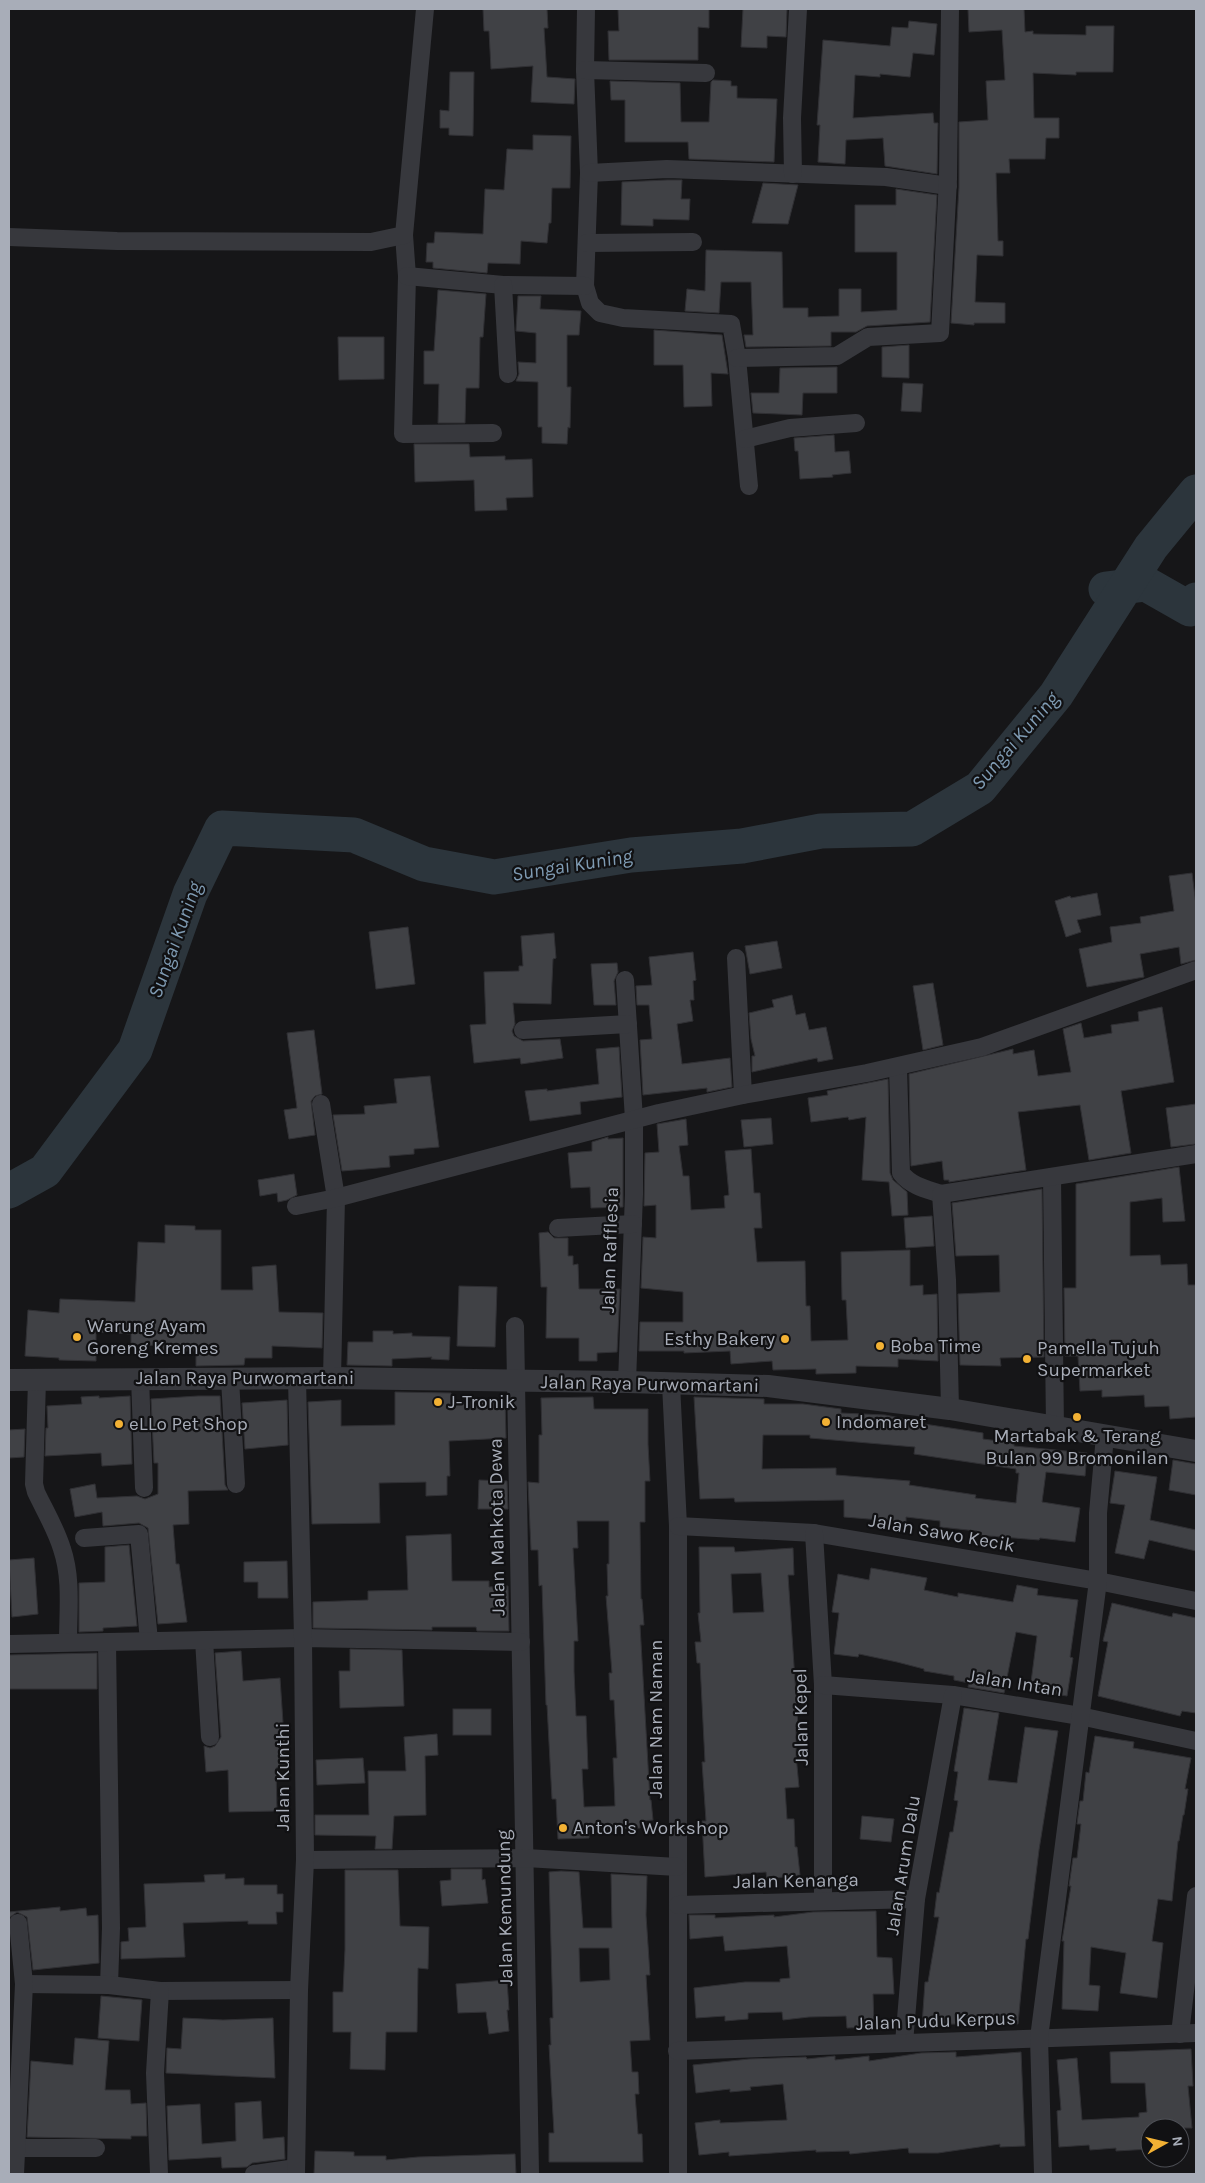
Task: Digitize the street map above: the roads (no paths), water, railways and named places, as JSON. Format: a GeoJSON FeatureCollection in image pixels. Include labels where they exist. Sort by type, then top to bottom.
{"type":"FeatureCollection","features":[{"type":"Feature","properties":{"kind":"street"},"geometry":{"type":"LineString","coordinates":[[425,9],[404,235],[407,276],[403,434],[492,433]]}},
{"type":"Feature","properties":{"kind":"street"},"geometry":{"type":"LineString","coordinates":[[586,9],[585,70],[589,173],[588,243],[584,286],[590,303],[600,313],[623,318],[731,324],[737,358],[749,486]]}},
{"type":"Feature","properties":{"kind":"street"},"geometry":{"type":"LineString","coordinates":[[793,174],[792,118],[798,9]]}},
{"type":"Feature","properties":{"kind":"street"},"geometry":{"type":"LineString","coordinates":[[737,358],[837,356],[868,337],[940,333],[951,90],[950,9]]}},
{"type":"Feature","properties":{"kind":"street"},"geometry":{"type":"LineString","coordinates":[[585,70],[706,73]]}},
{"type":"Feature","properties":{"kind":"street"},"geometry":{"type":"LineString","coordinates":[[589,173],[667,169],[886,177],[948,186]]}},
{"type":"Feature","properties":{"kind":"street"},"geometry":{"type":"LineString","coordinates":[[9,236],[117,241],[371,242],[404,235]]}},
{"type":"Feature","properties":{"kind":"street"},"geometry":{"type":"LineString","coordinates":[[588,243],[693,242]]}},
{"type":"Feature","properties":{"kind":"street"},"geometry":{"type":"LineString","coordinates":[[407,276],[503,285],[584,286]]}},
{"type":"Feature","properties":{"kind":"street"},"geometry":{"type":"LineString","coordinates":[[503,285],[508,374]]}},
{"type":"Feature","properties":{"kind":"street"},"geometry":{"type":"LineString","coordinates":[[745,439],[790,428],[856,424]]}},
{"type":"Feature","properties":{"kind":"street"},"geometry":{"type":"LineString","coordinates":[[736,958],[744,1095]]}},
{"type":"Feature","properties":{"kind":"street"},"geometry":{"type":"LineString","coordinates":[[296,1206],[336,1198],[634,1120],[744,1095],[898,1067],[982,1047],[1196,970]]}},
{"type":"Feature","properties":{"kind":"street","name":"Jalan Rafflesia"},"geometry":{"type":"LineString","coordinates":[[625,980],[634,1120],[627,1382]]}},
{"type":"Feature","properties":{"kind":"street"},"geometry":{"type":"LineString","coordinates":[[523,1030],[628,1024]]}},
{"type":"Feature","properties":{"kind":"street"},"geometry":{"type":"LineString","coordinates":[[898,1067],[901,1173],[906,1179],[917,1186],[941,1194],[1196,1154]]}},
{"type":"Feature","properties":{"kind":"street"},"geometry":{"type":"LineString","coordinates":[[322,1104],[336,1198],[332,1378]]}},
{"type":"Feature","properties":{"kind":"street"},"geometry":{"type":"LineString","coordinates":[[1052,1176],[1055,1428]]}},
{"type":"Feature","properties":{"kind":"street"},"geometry":{"type":"LineString","coordinates":[[941,1194],[947,1280],[950,1409]]}},
{"type":"Feature","properties":{"kind":"street"},"geometry":{"type":"LineString","coordinates":[[558,1228],[632,1224]]}},
{"type":"Feature","properties":{"kind":"street","name":"Jalan Mahkota Dewa"},"geometry":{"type":"LineString","coordinates":[[515,1326],[521,1642]]}},
{"type":"Feature","properties":{"kind":"street"},"geometry":{"type":"LineString","coordinates":[[140,1378],[144,1488]]}},
{"type":"Feature","properties":{"kind":"street","name":"Jalan Raya Purwomartani"},"geometry":{"type":"LineString","coordinates":[[9,1380],[332,1378],[768,1386],[950,1409],[1196,1452]]}},
{"type":"Feature","properties":{"kind":"street"},"geometry":{"type":"LineString","coordinates":[[230,1379],[236,1484]]}},
{"type":"Feature","properties":{"kind":"street","name":"Jalan Kunthi"},"geometry":{"type":"LineString","coordinates":[[296,2171],[299,1990],[305,1860],[303,1638],[297,1379]]}},
{"type":"Feature","properties":{"kind":"street"},"geometry":{"type":"LineString","coordinates":[[37,1380],[34,1484],[62,1549],[65,1561],[68,1642]]}},
{"type":"Feature","properties":{"kind":"street","name":"Jalan Nam Naman"},"geometry":{"type":"LineString","coordinates":[[671,1384],[678,1526],[678,2174]]}},
{"type":"Feature","properties":{"kind":"street"},"geometry":{"type":"LineString","coordinates":[[1043,2174],[1039,2038],[1098,1581],[1098,1513],[1105,1436]]}},
{"type":"Feature","properties":{"kind":"street","name":"Jalan Sawo Kecik"},"geometry":{"type":"LineString","coordinates":[[678,1526],[814,1533],[1098,1581],[1196,1601]]}},
{"type":"Feature","properties":{"kind":"street","name":"Jalan Kepel"},"geometry":{"type":"LineString","coordinates":[[814,1533],[823,1685],[823,1901]]}},
{"type":"Feature","properties":{"kind":"street"},"geometry":{"type":"LineString","coordinates":[[84,1538],[139,1534],[149,1641]]}},
{"type":"Feature","properties":{"kind":"street"},"geometry":{"type":"LineString","coordinates":[[9,1644],[303,1638],[521,1642]]}},
{"type":"Feature","properties":{"kind":"street"},"geometry":{"type":"LineString","coordinates":[[204,1640],[210,1737]]}},
{"type":"Feature","properties":{"kind":"street"},"geometry":{"type":"LineString","coordinates":[[107,1642],[111,1928],[109,1985]]}},
{"type":"Feature","properties":{"kind":"street","name":"Jalan Kemundung"},"geometry":{"type":"LineString","coordinates":[[521,1642],[530,2174]]}},
{"type":"Feature","properties":{"kind":"street","name":"Jalan Intan"},"geometry":{"type":"LineString","coordinates":[[823,1685],[953,1695],[1080,1716],[1196,1741]]}},
{"type":"Feature","properties":{"kind":"street","name":"Jalan Arum Dalu"},"geometry":{"type":"LineString","coordinates":[[904,2043],[916,1900],[953,1695]]}},
{"type":"Feature","properties":{"kind":"street"},"geometry":{"type":"LineString","coordinates":[[305,1860],[526,1858],[677,1867]]}},
{"type":"Feature","properties":{"kind":"street"},"geometry":{"type":"LineString","coordinates":[[1188,2033],[1196,1896]]}},
{"type":"Feature","properties":{"kind":"street","name":"Jalan Kenanga"},"geometry":{"type":"LineString","coordinates":[[678,1905],[916,1900]]}},
{"type":"Feature","properties":{"kind":"street"},"geometry":{"type":"LineString","coordinates":[[15,2174],[24,1984],[18,1923]]}},
{"type":"Feature","properties":{"kind":"street"},"geometry":{"type":"LineString","coordinates":[[24,1984],[109,1985],[160,1991],[299,1990]]}},
{"type":"Feature","properties":{"kind":"street"},"geometry":{"type":"LineString","coordinates":[[159,2174],[155,2073],[160,1991]]}},
{"type":"Feature","properties":{"kind":"street","name":"Jalan Pudu Kerpus"},"geometry":{"type":"LineString","coordinates":[[677,2050],[1188,2033]]}},
{"type":"Feature","properties":{"kind":"street"},"geometry":{"type":"LineString","coordinates":[[16,2148],[96,2148]]}},
{"type":"Feature","properties":{"kind":"street"},"geometry":{"type":"LineString","coordinates":[[254,2174],[296,2171]]}},
{"type":"Feature","properties":{"kind":"waterway","name":"Sungai Kuning"},"geometry":{"type":"LineString","coordinates":[[9,1191],[45,1171],[135,1050],[190,894],[222,828],[354,835],[424,864],[494,877],[631,855],[742,846],[821,831],[912,829],[980,788],[1056,695],[1151,547],[1196,492]]}},
{"type":"Feature","properties":{"kind":"waterway"},"geometry":{"type":"LineString","coordinates":[[1106,589],[1146,584],[1190,609],[1196,600]]}},
{"type":"Feature","properties":{"kind":"place","name":"Warung Ayam Goreng Kremes"},"geometry":{"type":"Point","coordinates":[77,1337]}},
{"type":"Feature","properties":{"kind":"place","name":"Esthy Bakery"},"geometry":{"type":"Point","coordinates":[785,1339]}},
{"type":"Feature","properties":{"kind":"place","name":"Boba Time"},"geometry":{"type":"Point","coordinates":[880,1346]}},
{"type":"Feature","properties":{"kind":"place","name":"Pamella Tujuh Supermarket"},"geometry":{"type":"Point","coordinates":[1027,1359]}},
{"type":"Feature","properties":{"kind":"place","name":"J-Tronik"},"geometry":{"type":"Point","coordinates":[438,1402]}},
{"type":"Feature","properties":{"kind":"place","name":"Martabak & Terang Bulan 99 Bromonilan"},"geometry":{"type":"Point","coordinates":[1077,1417]}},
{"type":"Feature","properties":{"kind":"place","name":"Indomaret"},"geometry":{"type":"Point","coordinates":[826,1422]}},
{"type":"Feature","properties":{"kind":"place","name":"eLLo Pet Shop"},"geometry":{"type":"Point","coordinates":[119,1424]}},
{"type":"Feature","properties":{"kind":"place","name":"Anton's Workshop"},"geometry":{"type":"Point","coordinates":[563,1828]}}]}
